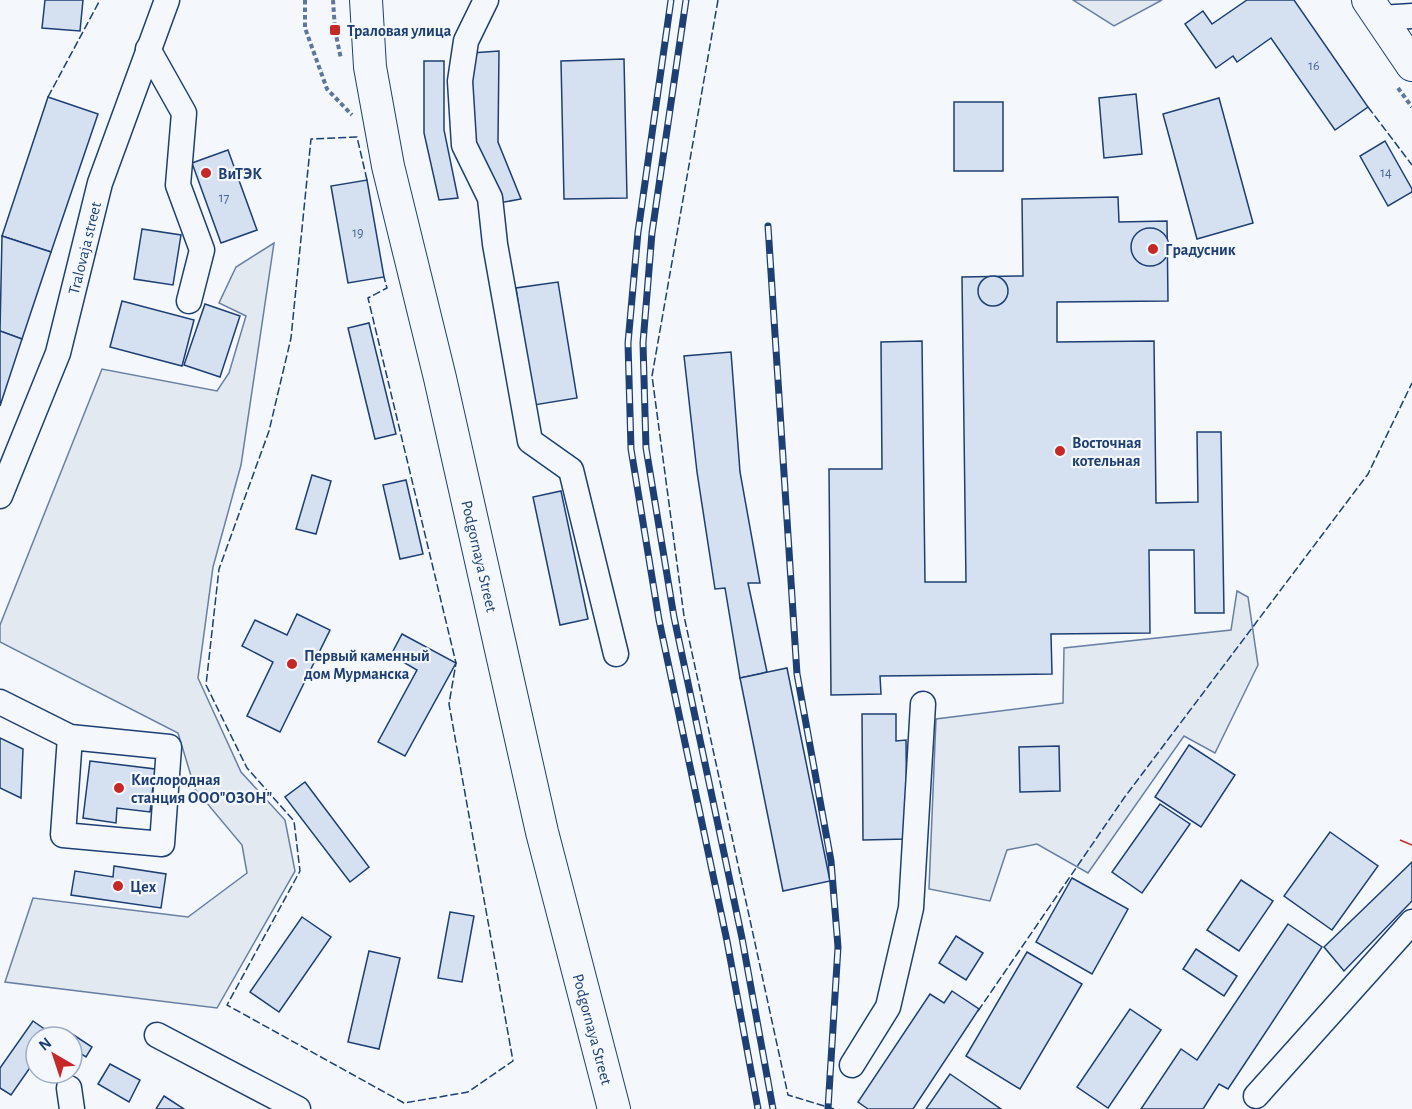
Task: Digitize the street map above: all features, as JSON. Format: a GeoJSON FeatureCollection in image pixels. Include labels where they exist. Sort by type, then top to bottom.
{"type":"FeatureCollection","features":[{"type":"Feature","properties":{"kind":"main road","name":"Podgornaya Street"},"geometry":{"type":"LineString","coordinates":[[366,0],[370,67],[388,166],[440,378],[542,832],[614,1109]]}},
{"type":"Feature","properties":{"kind":"main road"},"geometry":{"type":"LineString","coordinates":[[1374,9],[1412,65]]}},
{"type":"Feature","properties":{"kind":"street","name":"Tralovaja street"},"geometry":{"type":"LineString","coordinates":[[0,496],[58,353],[100,183],[167,0]]}},
{"type":"Feature","properties":{"kind":"street"},"geometry":{"type":"LineString","coordinates":[[486,0],[466,41],[460,81],[464,145],[490,198],[495,244],[530,441],[571,470],[616,654]]}},
{"type":"Feature","properties":{"kind":"street"},"geometry":{"type":"LineString","coordinates":[[1374,9],[1412,16]]}},
{"type":"Feature","properties":{"kind":"street"},"geometry":{"type":"LineString","coordinates":[[148,49],[184,113],[178,185],[202,250],[189,301]]}},
{"type":"Feature","properties":{"kind":"street"},"geometry":{"type":"LineString","coordinates":[[0,702],[70,737],[169,747],[162,844],[63,835],[70,737]]}},
{"type":"Feature","properties":{"kind":"street"},"geometry":{"type":"LineString","coordinates":[[852,1065],[888,1007],[911,908],[923,704]]}},
{"type":"Feature","properties":{"kind":"street"},"geometry":{"type":"LineString","coordinates":[[1256,1096],[1412,922]]}},
{"type":"Feature","properties":{"kind":"street"},"geometry":{"type":"LineString","coordinates":[[157,1035],[298,1109]]}},
{"type":"Feature","properties":{"kind":"path"},"geometry":{"type":"LineString","coordinates":[[305,0],[305,28],[327,89],[355,118]]}},
{"type":"Feature","properties":{"kind":"shaded area"},"geometry":{"type":"Polygon","coordinates":[[[1073,0],[1162,0],[1114,26],[1073,0]]]}},
{"type":"Feature","properties":{"kind":"shaded area"},"geometry":{"type":"Polygon","coordinates":[[[274,243],[241,465],[213,567],[198,678],[241,772],[285,820],[295,871],[217,1008],[5,982],[33,898],[188,917],[247,873],[242,845],[195,789],[178,733],[0,642],[0,625],[102,369],[217,391],[229,373],[246,316],[219,303],[236,267],[274,243]]]}},
{"type":"Feature","properties":{"kind":"shaded area"},"geometry":{"type":"Polygon","coordinates":[[[1237,591],[1248,597],[1258,665],[1215,753],[1184,736],[1088,873],[1037,844],[1007,850],[990,901],[929,889],[936,719],[1063,703],[1064,648],[1231,630],[1237,591]]]}},
{"type":"Feature","properties":{"kind":"building"},"geometry":{"type":"Polygon","coordinates":[[[45,0],[83,0],[80,31],[42,28],[45,0]]]}},
{"type":"Feature","properties":{"kind":"building"},"geometry":{"type":"Polygon","coordinates":[[[1247,0],[1294,0],[1368,107],[1335,130],[1271,38],[1237,62],[1233,56],[1216,68],[1185,24],[1203,11],[1212,24],[1247,0]]]}},
{"type":"Feature","properties":{"kind":"building"},"geometry":{"type":"Polygon","coordinates":[[[499,51],[498,142],[521,199],[499,203],[475,142],[471,53],[499,51]]]}},
{"type":"Feature","properties":{"kind":"building"},"geometry":{"type":"Polygon","coordinates":[[[624,59],[627,198],[564,199],[561,61],[624,59]]]}},
{"type":"Feature","properties":{"kind":"building"},"geometry":{"type":"Polygon","coordinates":[[[424,61],[444,61],[444,130],[458,198],[439,200],[424,133],[424,61]]]}},
{"type":"Feature","properties":{"kind":"building"},"geometry":{"type":"Polygon","coordinates":[[[1136,94],[1142,154],[1104,158],[1099,98],[1136,94]]]}},
{"type":"Feature","properties":{"kind":"building"},"geometry":{"type":"Polygon","coordinates":[[[48,97],[98,114],[51,252],[2,236],[48,97]]]}},
{"type":"Feature","properties":{"kind":"building"},"geometry":{"type":"Polygon","coordinates":[[[1219,98],[1253,223],[1197,239],[1163,114],[1219,98]]]}},
{"type":"Feature","properties":{"kind":"building"},"geometry":{"type":"Polygon","coordinates":[[[954,102],[1003,102],[1003,171],[954,171],[954,102]]]}},
{"type":"Feature","properties":{"kind":"building"},"geometry":{"type":"Polygon","coordinates":[[[1385,141],[1412,189],[1412,192],[1388,206],[1360,156],[1385,141]]]}},
{"type":"Feature","properties":{"kind":"building"},"geometry":{"type":"Polygon","coordinates":[[[228,150],[257,230],[221,243],[192,163],[228,150]]]}},
{"type":"Feature","properties":{"kind":"building"},"geometry":{"type":"Polygon","coordinates":[[[367,180],[384,277],[348,283],[331,186],[367,180]]]}},
{"type":"Feature","properties":{"kind":"building","name":"Восточная котельная"},"geometry":{"type":"Polygon","coordinates":[[[1118,197],[1119,222],[1167,221],[1168,301],[1057,302],[1057,342],[1154,341],[1156,503],[1198,502],[1197,432],[1221,432],[1224,613],[1195,613],[1194,550],[1149,550],[1150,633],[1051,634],[1052,674],[880,676],[881,694],[831,695],[829,469],[882,469],[881,342],[922,341],[925,582],[966,582],[962,277],[1023,276],[1022,199],[1118,197]]]}},
{"type":"Feature","properties":{"kind":"building"},"geometry":{"type":"Polygon","coordinates":[[[1150,228],[1157,229],[1163,234],[1168,240],[1168,254],[1163,260],[1157,265],[1150,266],[1143,265],[1137,260],[1132,254],[1131,247],[1132,240],[1137,234],[1143,229],[1150,228]]]}},
{"type":"Feature","properties":{"kind":"building"},"geometry":{"type":"Polygon","coordinates":[[[142,229],[181,235],[173,285],[134,279],[142,229]]]}},
{"type":"Feature","properties":{"kind":"building"},"geometry":{"type":"Polygon","coordinates":[[[2,236],[51,252],[22,339],[0,331],[2,236]]]}},
{"type":"Feature","properties":{"kind":"building"},"geometry":{"type":"Polygon","coordinates":[[[993,276],[1004,280],[1008,291],[1004,302],[993,306],[982,302],[978,291],[982,280],[993,276]]]}},
{"type":"Feature","properties":{"kind":"building"},"geometry":{"type":"Polygon","coordinates":[[[558,282],[577,398],[534,405],[516,288],[558,282]]]}},
{"type":"Feature","properties":{"kind":"building"},"geometry":{"type":"Polygon","coordinates":[[[122,301],[194,320],[182,366],[110,347],[122,301]]]}},
{"type":"Feature","properties":{"kind":"building"},"geometry":{"type":"Polygon","coordinates":[[[205,304],[240,316],[220,377],[184,365],[205,304]]]}},
{"type":"Feature","properties":{"kind":"building"},"geometry":{"type":"Polygon","coordinates":[[[369,323],[396,434],[375,439],[348,328],[369,323]]]}},
{"type":"Feature","properties":{"kind":"building"},"geometry":{"type":"Polygon","coordinates":[[[0,331],[22,339],[0,406],[0,331]]]}},
{"type":"Feature","properties":{"kind":"building"},"geometry":{"type":"Polygon","coordinates":[[[731,352],[740,472],[760,583],[748,583],[767,672],[740,678],[725,588],[715,589],[697,472],[684,356],[731,352]]]}},
{"type":"Feature","properties":{"kind":"building"},"geometry":{"type":"Polygon","coordinates":[[[312,475],[331,481],[316,534],[296,529],[312,475]]]}},
{"type":"Feature","properties":{"kind":"building"},"geometry":{"type":"Polygon","coordinates":[[[406,480],[423,554],[400,559],[383,485],[406,480]]]}},
{"type":"Feature","properties":{"kind":"building"},"geometry":{"type":"Polygon","coordinates":[[[561,491],[588,619],[560,625],[533,497],[561,491]]]}},
{"type":"Feature","properties":{"kind":"building"},"geometry":{"type":"Polygon","coordinates":[[[297,614],[330,630],[280,732],[247,716],[273,662],[242,646],[255,620],[287,635],[297,614]]]}},
{"type":"Feature","properties":{"kind":"building"},"geometry":{"type":"Polygon","coordinates":[[[402,634],[456,663],[405,756],[378,742],[417,670],[391,655],[402,634]]]}},
{"type":"Feature","properties":{"kind":"building"},"geometry":{"type":"Polygon","coordinates":[[[787,668],[830,881],[783,891],[740,678],[787,668]]]}},
{"type":"Feature","properties":{"kind":"building"},"geometry":{"type":"Polygon","coordinates":[[[862,714],[896,714],[896,741],[906,740],[907,839],[863,840],[862,714]]]}},
{"type":"Feature","properties":{"kind":"building"},"geometry":{"type":"Polygon","coordinates":[[[0,738],[23,749],[21,798],[0,788],[0,738]]]}},
{"type":"Feature","properties":{"kind":"building"},"geometry":{"type":"Polygon","coordinates":[[[1189,745],[1235,775],[1201,827],[1155,797],[1189,745]]]}},
{"type":"Feature","properties":{"kind":"building"},"geometry":{"type":"Polygon","coordinates":[[[1059,746],[1060,791],[1020,792],[1019,747],[1059,746]]]}},
{"type":"Feature","properties":{"kind":"building","name":"Кислородная станция ООО\"ОЗОН\""},"geometry":{"type":"Polygon","coordinates":[[[90,761],[155,769],[150,812],[117,808],[116,823],[83,818],[90,761]]]}},
{"type":"Feature","properties":{"kind":"building"},"geometry":{"type":"Polygon","coordinates":[[[305,782],[369,867],[350,882],[285,797],[305,782]]]}},
{"type":"Feature","properties":{"kind":"building"},"geometry":{"type":"Polygon","coordinates":[[[1160,804],[1190,824],[1142,893],[1112,872],[1160,804]]]}},
{"type":"Feature","properties":{"kind":"building"},"geometry":{"type":"Polygon","coordinates":[[[1330,832],[1378,866],[1332,930],[1284,896],[1330,832]]]}},
{"type":"Feature","properties":{"kind":"building"},"geometry":{"type":"Polygon","coordinates":[[[1412,862],[1412,901],[1344,971],[1324,947],[1412,862]]]}},
{"type":"Feature","properties":{"kind":"building","name":"Цех"},"geometry":{"type":"Polygon","coordinates":[[[114,866],[166,874],[161,908],[71,895],[75,871],[113,877],[114,866]]]}},
{"type":"Feature","properties":{"kind":"building"},"geometry":{"type":"Polygon","coordinates":[[[1072,878],[1128,909],[1092,974],[1036,942],[1072,878]]]}},
{"type":"Feature","properties":{"kind":"building"},"geometry":{"type":"Polygon","coordinates":[[[1241,880],[1273,901],[1239,951],[1207,930],[1241,880]]]}},
{"type":"Feature","properties":{"kind":"building"},"geometry":{"type":"Polygon","coordinates":[[[450,912],[474,916],[462,982],[438,978],[450,912]]]}},
{"type":"Feature","properties":{"kind":"building"},"geometry":{"type":"Polygon","coordinates":[[[302,917],[331,937],[279,1012],[250,992],[302,917]]]}},
{"type":"Feature","properties":{"kind":"building"},"geometry":{"type":"Polygon","coordinates":[[[1288,924],[1322,947],[1228,1089],[1219,1084],[1203,1109],[1141,1109],[1181,1049],[1197,1060],[1288,924]]]}},
{"type":"Feature","properties":{"kind":"building"},"geometry":{"type":"Polygon","coordinates":[[[956,936],[983,953],[966,980],[939,963],[956,936]]]}},
{"type":"Feature","properties":{"kind":"building"},"geometry":{"type":"Polygon","coordinates":[[[1196,949],[1237,976],[1224,996],[1183,969],[1196,949]]]}},
{"type":"Feature","properties":{"kind":"building"},"geometry":{"type":"Polygon","coordinates":[[[369,951],[400,958],[379,1049],[348,1042],[369,951]]]}},
{"type":"Feature","properties":{"kind":"building"},"geometry":{"type":"Polygon","coordinates":[[[1027,952],[1082,984],[1020,1089],[966,1056],[1027,952]]]}},
{"type":"Feature","properties":{"kind":"building"},"geometry":{"type":"Polygon","coordinates":[[[952,991],[979,1009],[913,1109],[868,1109],[858,1102],[930,994],[944,1003],[952,991]]]}},
{"type":"Feature","properties":{"kind":"building"},"geometry":{"type":"Polygon","coordinates":[[[1130,1009],[1161,1030],[1108,1108],[1077,1087],[1130,1009]]]}},
{"type":"Feature","properties":{"kind":"building"},"geometry":{"type":"Polygon","coordinates":[[[24,1034],[24,1076],[11,1095],[0,1088],[0,1068],[24,1034]]]}},
{"type":"Feature","properties":{"kind":"building"},"geometry":{"type":"Polygon","coordinates":[[[84,1042],[92,1047],[86,1057],[84,1056],[84,1042]]]}},
{"type":"Feature","properties":{"kind":"building"},"geometry":{"type":"Polygon","coordinates":[[[110,1064],[140,1080],[129,1102],[98,1084],[110,1064]]]}},
{"type":"Feature","properties":{"kind":"building"},"geometry":{"type":"Polygon","coordinates":[[[950,1074],[1001,1109],[926,1109],[950,1074]]]}},
{"type":"Feature","properties":{"kind":"building"},"geometry":{"type":"Polygon","coordinates":[[[164,1096],[184,1109],[156,1109],[164,1096]]]}},
{"type":"Feature","properties":{"kind":"railway"},"geometry":{"type":"LineString","coordinates":[[671,0],[638,232],[628,343],[631,449],[659,620],[727,941],[758,1109]]}},
{"type":"Feature","properties":{"kind":"railway"},"geometry":{"type":"LineString","coordinates":[[686,0],[652,233],[643,343],[646,448],[674,617],[742,938],[773,1109]]}},
{"type":"Feature","properties":{"kind":"railway"},"geometry":{"type":"LineString","coordinates":[[768,226],[797,674],[831,861],[838,947],[828,1109]]}},
{"type":"Feature","properties":{"kind":"fence"},"geometry":{"type":"LineString","coordinates":[[48,97],[100,0]]}},
{"type":"Feature","properties":{"kind":"fence"},"geometry":{"type":"LineString","coordinates":[[718,0],[652,376],[684,616],[788,1095],[834,1109]]}},
{"type":"Feature","properties":{"kind":"fence"},"geometry":{"type":"LineString","coordinates":[[1368,107],[1412,165]]}},
{"type":"Feature","properties":{"kind":"fence"},"geometry":{"type":"LineString","coordinates":[[367,180],[357,137],[311,139],[291,338],[269,431],[219,569],[206,685],[247,768],[294,821],[300,871],[227,1005],[404,1103],[468,1092],[513,1061],[449,704],[456,663],[368,298],[387,288],[384,277]]}},
{"type":"Feature","properties":{"kind":"fence"},"geometry":{"type":"LineString","coordinates":[[978,1011],[1124,798],[1368,474],[1412,383]]}},
{"type":"Feature","properties":{"kind":"power"},"geometry":{"type":"LineString","coordinates":[[1400,840],[1412,845]]}},
{"type":"Feature","properties":{"kind":"place","name":"Траловая улица"},"geometry":{"type":"Point","coordinates":[335,30]}},
{"type":"Feature","properties":{"kind":"place","name":"ВиТЭК"},"geometry":{"type":"Point","coordinates":[206,173]}},
{"type":"Feature","properties":{"kind":"place","name":"Градусник"},"geometry":{"type":"Point","coordinates":[1153,249]}},
{"type":"Feature","properties":{"kind":"place","name":"Восточная котельная"},"geometry":{"type":"Point","coordinates":[1060,451]}},
{"type":"Feature","properties":{"kind":"place","name":"Первый каменный дом Мурманска"},"geometry":{"type":"Point","coordinates":[292,664]}},
{"type":"Feature","properties":{"kind":"place","name":"Кислородная станция ООО\"ОЗОН\""},"geometry":{"type":"Point","coordinates":[119,788]}},
{"type":"Feature","properties":{"kind":"place","name":"Цех"},"geometry":{"type":"Point","coordinates":[118,886]}}]}
